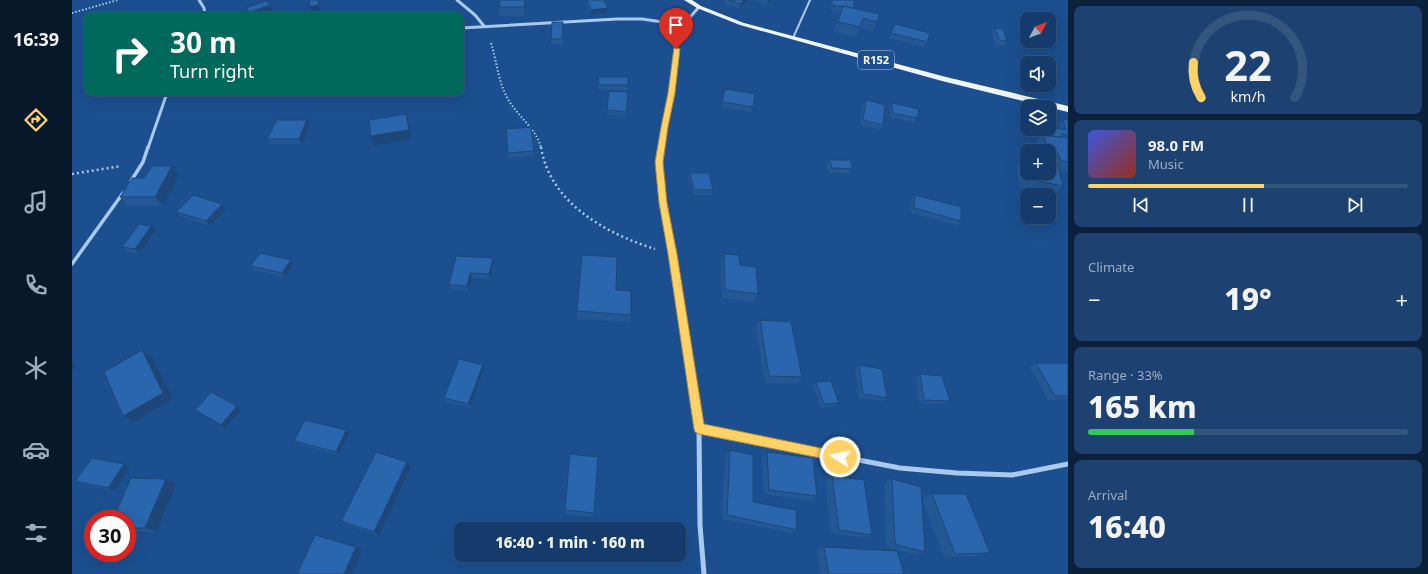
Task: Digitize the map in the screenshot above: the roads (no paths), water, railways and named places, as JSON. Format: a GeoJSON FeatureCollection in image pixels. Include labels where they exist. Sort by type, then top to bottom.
{"type":"FeatureCollection","features":[{"type":"Feature","properties":{"kind":"main road","name":"R152"},"geometry":{"type":"LineString","coordinates":[[687,0],[699,7],[742,24],[945,79],[1068,109]]}},
{"type":"Feature","properties":{"kind":"street"},"geometry":{"type":"LineString","coordinates":[[199,0],[205,12]]}},
{"type":"Feature","properties":{"kind":"street"},"geometry":{"type":"LineString","coordinates":[[457,0],[475,15],[484,26]]}},
{"type":"Feature","properties":{"kind":"street"},"geometry":{"type":"LineString","coordinates":[[699,7],[683,25],[677,39],[672,93],[664,127],[659,162],[663,203],[673,254],[699,429],[700,524],[704,574]]}},
{"type":"Feature","properties":{"kind":"street"},"geometry":{"type":"LineString","coordinates":[[464,28],[617,19],[642,19],[683,25]]}},
{"type":"Feature","properties":{"kind":"street"},"geometry":{"type":"LineString","coordinates":[[72,264],[143,162],[166,96]]}},
{"type":"Feature","properties":{"kind":"street"},"geometry":{"type":"LineString","coordinates":[[699,429],[900,468],[957,473],[1012,475],[1068,464]]}},
{"type":"Feature","properties":{"kind":"lane"},"geometry":{"type":"LineString","coordinates":[[792,38],[810,0]]}}]}
